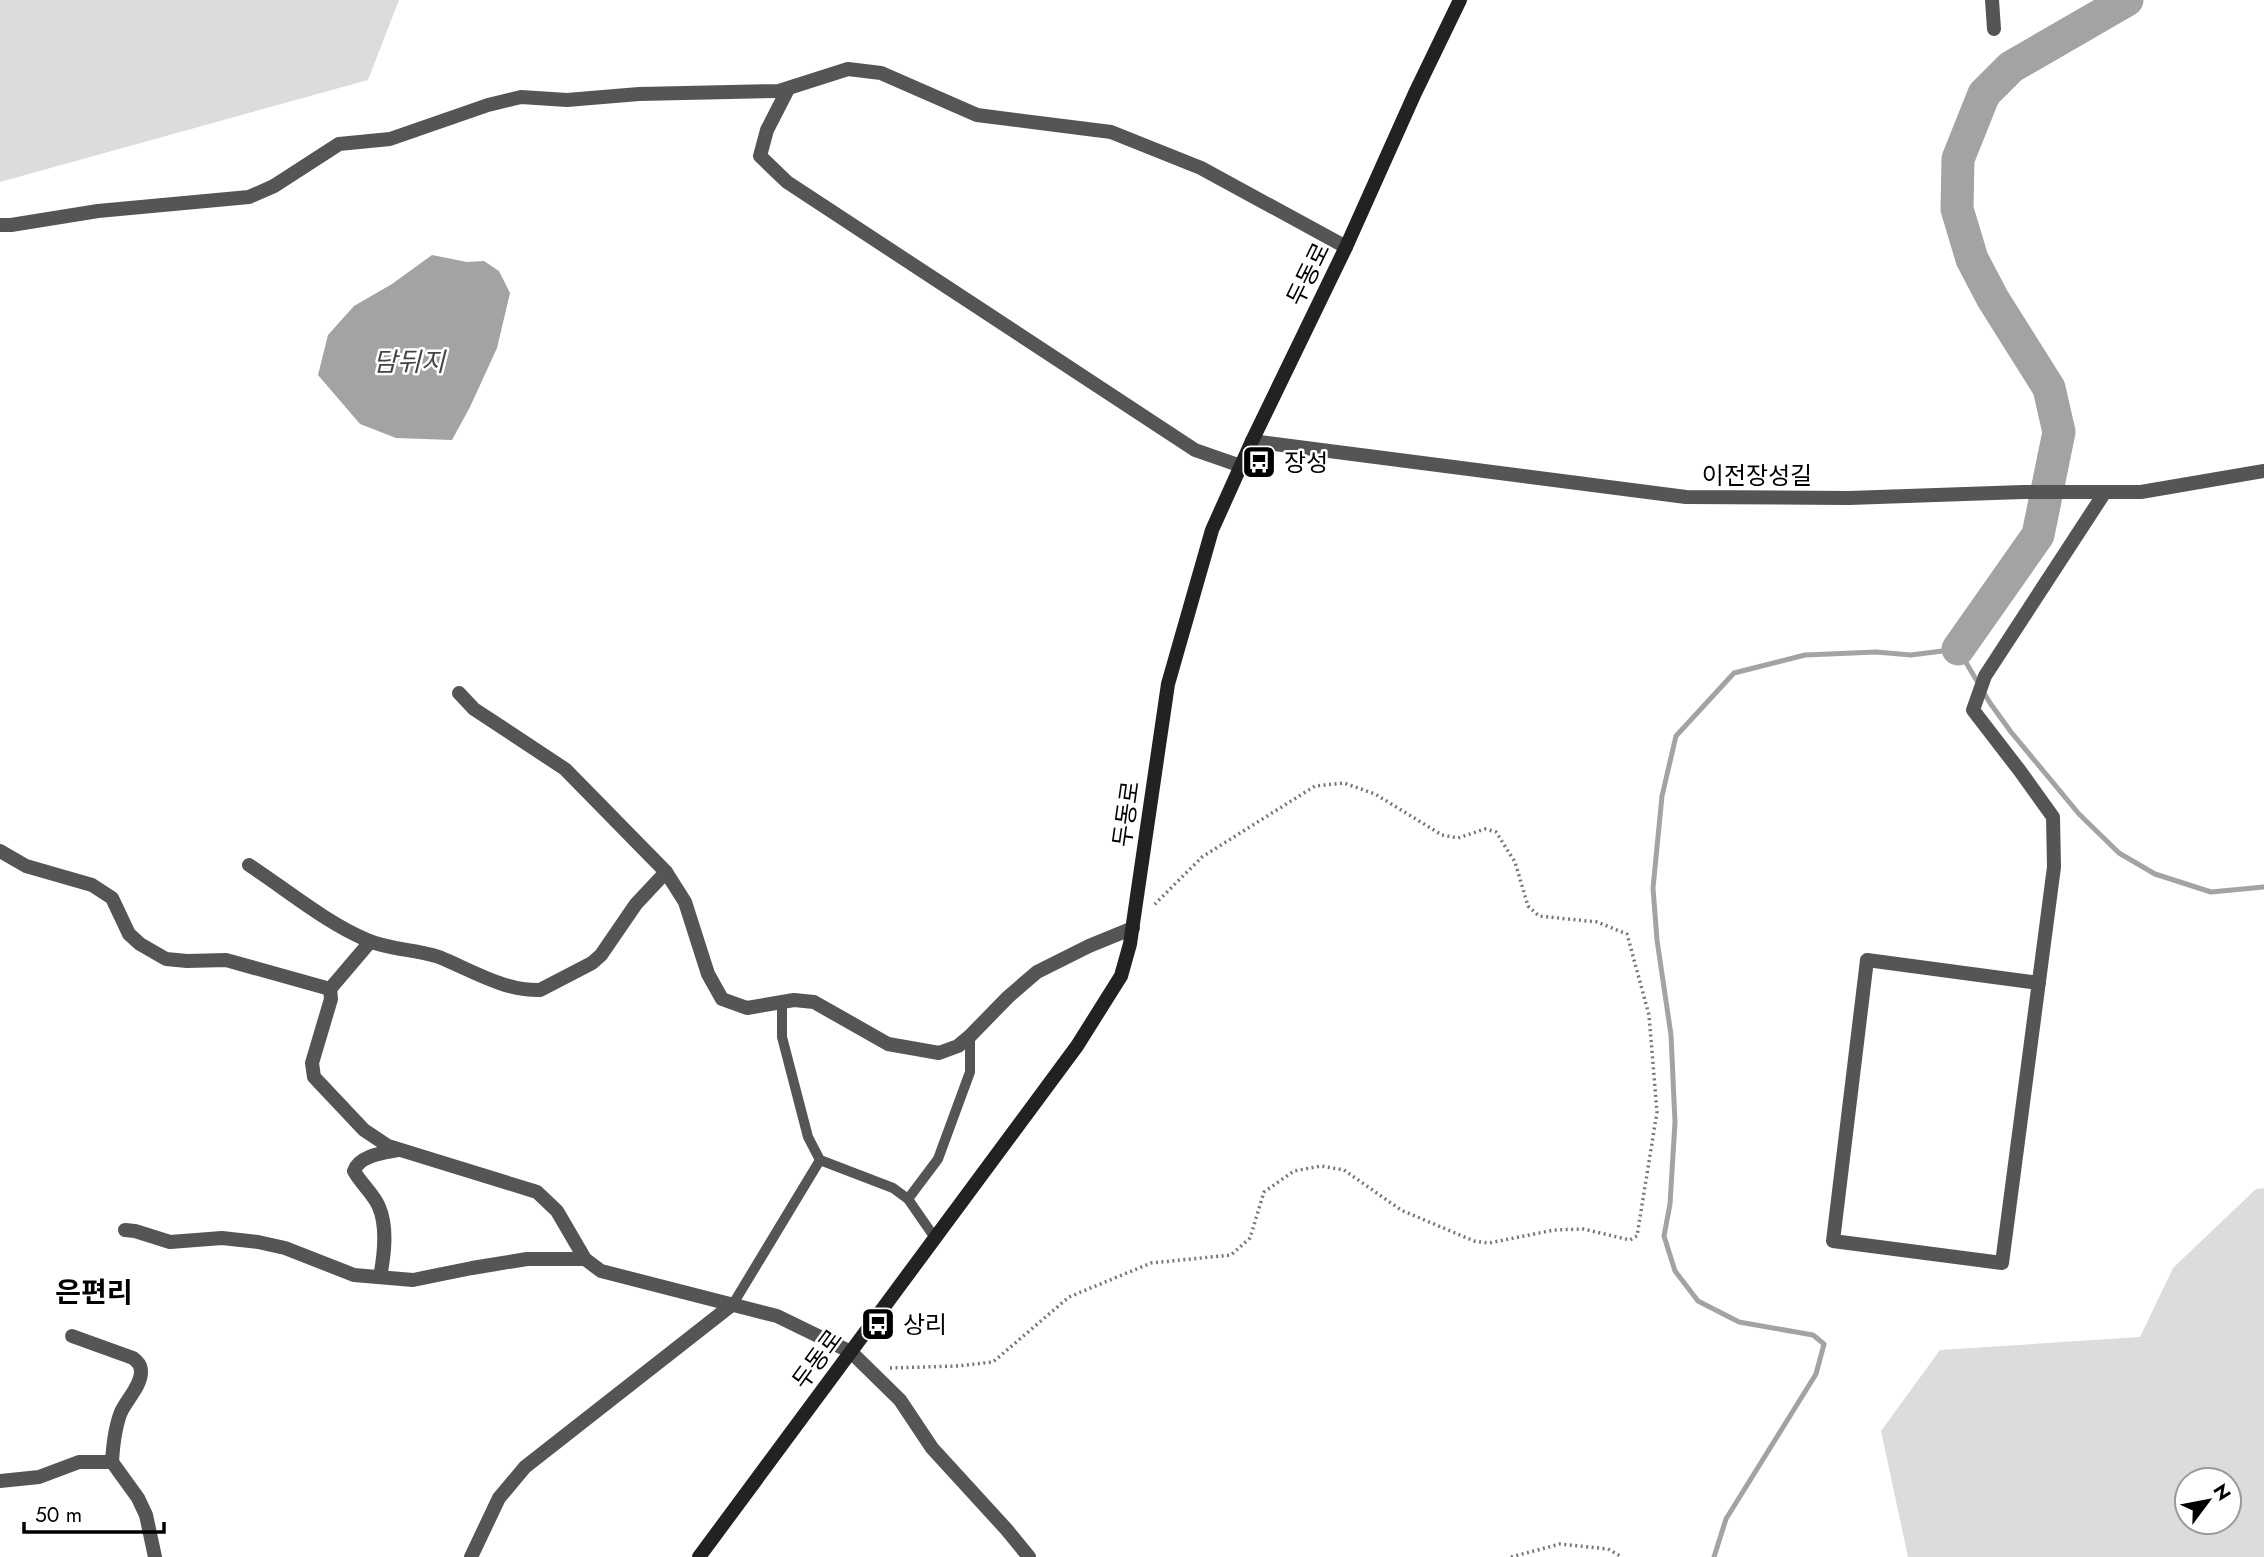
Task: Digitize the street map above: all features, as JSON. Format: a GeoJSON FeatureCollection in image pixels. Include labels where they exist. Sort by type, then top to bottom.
{"type":"FeatureCollection","features":[{"type":"Feature","properties":{"kind":"main road","name":"두동로"},"geometry":{"type":"LineString","coordinates":[[699,1557],[1092,1023],[1121,976],[1133,928],[1168,684],[1212,530],[1461,0]]}},
{"type":"Feature","properties":{"kind":"street"},"geometry":{"type":"LineString","coordinates":[[1992,0],[1994,29]]}},
{"type":"Feature","properties":{"kind":"street"},"geometry":{"type":"LineString","coordinates":[[0,225],[98,211],[249,197],[274,186],[339,144],[390,139],[488,105],[521,97],[567,100],[639,94],[779,91],[848,69],[881,73],[977,115],[1111,132],[1201,167],[1346,247]]}},
{"type":"Feature","properties":{"kind":"street"},"geometry":{"type":"LineString","coordinates":[[788,89],[767,130],[760,156],[787,182],[1195,450],[1241,466]]}},
{"type":"Feature","properties":{"kind":"street","name":"이전장성길"},"geometry":{"type":"LineString","coordinates":[[1252,441],[1686,497],[1849,498],[2023,492],[2141,492],[2264,471]]}},
{"type":"Feature","properties":{"kind":"street"},"geometry":{"type":"LineString","coordinates":[[2039,983],[1867,960],[1833,1241],[2002,1263],[2039,983],[2054,867],[2053,817],[1973,710],[1985,677],[2105,492]]}},
{"type":"Feature","properties":{"kind":"street"},"geometry":{"type":"LineString","coordinates":[[459,693],[474,709],[565,769],[666,872],[685,902],[708,974],[722,999],[747,1008],[794,1000],[814,1002],[888,1044],[939,1053],[958,1046],[1037,972],[1133,928]]}},
{"type":"Feature","properties":{"kind":"street"},"geometry":{"type":"LineString","coordinates":[[0,851],[26,866],[92,886],[112,898],[129,934],[166,960],[226,960],[330,989]]}},
{"type":"Feature","properties":{"kind":"street"},"geometry":{"type":"LineString","coordinates":[[250,865],[370,942],[416,950],[441,958],[478,976],[530,990],[540,990],[586,967],[601,955],[636,904],[666,872]]}},
{"type":"Feature","properties":{"kind":"street"},"geometry":{"type":"LineString","coordinates":[[370,942],[330,989],[331,999],[312,1063],[314,1077],[364,1130],[388,1146],[537,1192],[557,1211],[585,1259],[601,1271],[776,1316],[851,1352],[900,1400],[932,1448],[1029,1557]]}},
{"type":"Feature","properties":{"kind":"street"},"geometry":{"type":"LineString","coordinates":[[380,1278],[384,1238],[379,1207],[354,1171],[360,1162],[379,1154],[400,1150]]}},
{"type":"Feature","properties":{"kind":"street"},"geometry":{"type":"LineString","coordinates":[[125,1230],[170,1242],[222,1237],[258,1242],[285,1248],[354,1275],[380,1278],[413,1280],[527,1259],[585,1259]]}},
{"type":"Feature","properties":{"kind":"street"},"geometry":{"type":"LineString","coordinates":[[471,1557],[499,1498],[525,1467],[733,1304]]}},
{"type":"Feature","properties":{"kind":"street"},"geometry":{"type":"LineString","coordinates":[[72,1336],[133,1358],[140,1364],[142,1371],[139,1383],[118,1420],[112,1462],[142,1506],[155,1557]]}},
{"type":"Feature","properties":{"kind":"street"},"geometry":{"type":"LineString","coordinates":[[0,1481],[39,1477],[79,1462],[112,1462]]}},
{"type":"Feature","properties":{"kind":"lane"},"geometry":{"type":"LineString","coordinates":[[782,1002],[782,1037],[808,1137],[820,1160],[893,1188],[908,1199],[935,1238]]}},
{"type":"Feature","properties":{"kind":"lane"},"geometry":{"type":"LineString","coordinates":[[908,1199],[938,1159],[970,1072],[970,1036]]}},
{"type":"Feature","properties":{"kind":"lane"},"geometry":{"type":"LineString","coordinates":[[733,1304],[820,1160]]}},
{"type":"Feature","properties":{"kind":"path"},"geometry":{"type":"LineString","coordinates":[[875,1376],[886,1368],[993,1362],[1069,1297],[1151,1263],[1231,1255],[1250,1238],[1264,1192],[1294,1171],[1321,1166],[1344,1170],[1401,1210],[1474,1241],[1489,1243],[1554,1230],[1583,1229],[1630,1240],[1637,1236],[1657,1112],[1649,1015],[1627,934],[1597,922],[1539,916],[1528,906],[1515,862],[1496,832],[1485,830],[1458,838],[1442,835],[1375,794],[1344,783],[1315,786],[1202,857],[1153,907]]}},
{"type":"Feature","properties":{"kind":"path"},"geometry":{"type":"LineString","coordinates":[[1511,1557],[1560,1544],[1608,1549],[1622,1557]]}},
{"type":"Feature","properties":{"kind":"shaded area"},"geometry":{"type":"Polygon","coordinates":[[[0,0],[399,0],[368,80],[0,182],[0,0]]]}},
{"type":"Feature","properties":{"kind":"shaded area"},"geometry":{"type":"Polygon","coordinates":[[[2264,1188],[2264,1557],[1908,1557],[1881,1431],[1940,1350],[2140,1337],[2173,1268],[2256,1189],[2264,1188]]]}},
{"type":"Feature","properties":{"kind":"water","name":"담뒤지"},"geometry":{"type":"Polygon","coordinates":[[[432,255],[467,262],[484,261],[499,271],[510,293],[497,348],[452,440],[396,438],[360,424],[318,375],[328,335],[354,306],[392,284],[432,255]]]}},
{"type":"Feature","properties":{"kind":"waterway"},"geometry":{"type":"LineString","coordinates":[[1958,649],[2038,535],[2059,432],[2049,388],[1993,299],[1972,259],[1957,209],[1958,159],[1984,94],[2011,67],[2127,0]]}},
{"type":"Feature","properties":{"kind":"waterway"},"geometry":{"type":"LineString","coordinates":[[1714,1557],[1726,1519],[1816,1374],[1824,1344],[1813,1335],[1739,1322],[1698,1301],[1675,1271],[1664,1236],[1670,1204],[1675,1122],[1671,1035],[1657,940],[1653,888],[1662,796],[1676,736],[1734,673],[1805,655],[1876,652],[1911,655],[1958,649],[2011,732],[2079,814],[2119,853],[2155,874],[2211,892],[2264,887]]}},
{"type":"Feature","properties":{"kind":"place","name":"장성"},"geometry":{"type":"Point","coordinates":[1259,462]}},
{"type":"Feature","properties":{"kind":"place","name":"상리"},"geometry":{"type":"Point","coordinates":[878,1324]}},
{"type":"Feature","properties":{"kind":"district","name":"은편리"},"geometry":{"type":"Point","coordinates":[94,1292]}}]}
